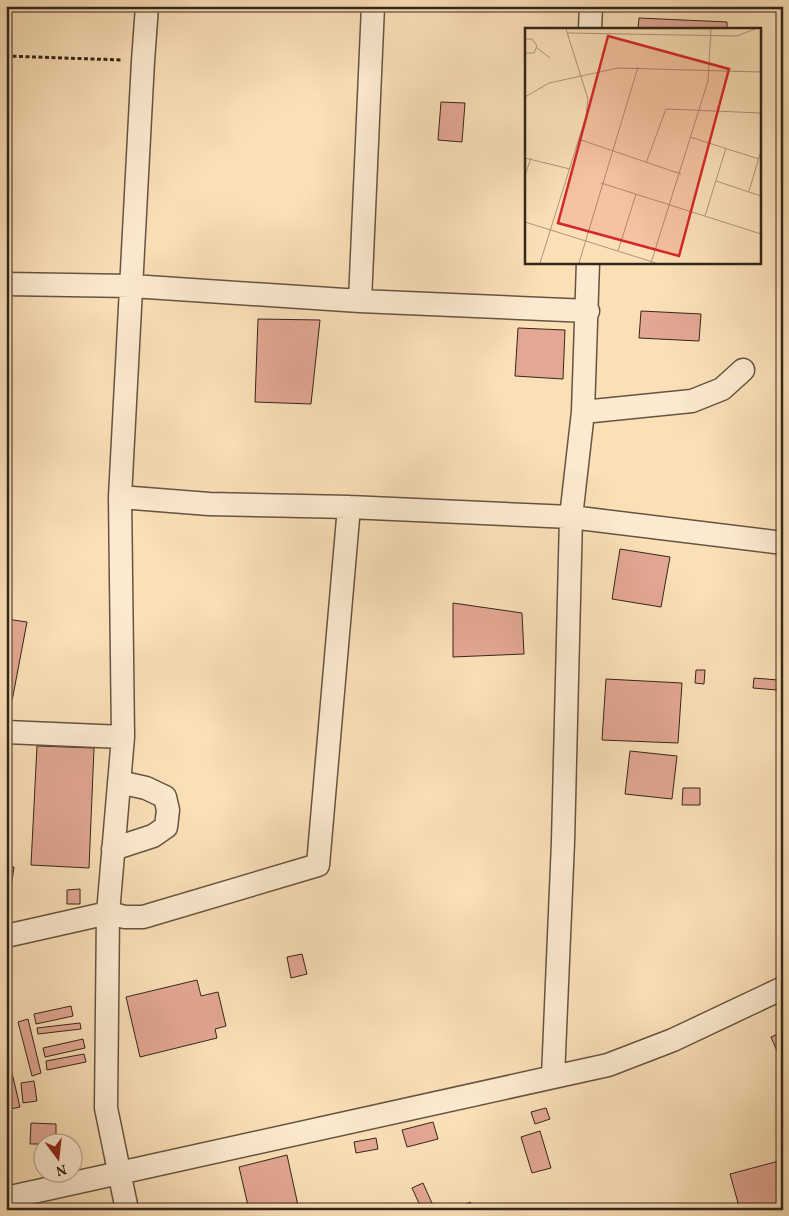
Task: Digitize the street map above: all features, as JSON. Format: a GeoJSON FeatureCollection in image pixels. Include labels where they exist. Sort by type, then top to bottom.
{"type":"FeatureCollection","features":[{"type":"Feature","properties":{"kind":"street"},"geometry":{"type":"LineString","coordinates":[[127,1210],[106,1108],[108,913],[123,737],[120,497],[147,6]]}},
{"type":"Feature","properties":{"kind":"street"},"geometry":{"type":"LineString","coordinates":[[360,301],[372,6]]}},
{"type":"Feature","properties":{"kind":"street"},"geometry":{"type":"LineString","coordinates":[[590,28],[591,6]]}},
{"type":"Feature","properties":{"kind":"street"},"geometry":{"type":"LineString","coordinates":[[553,1077],[563,842],[571,517],[583,412],[588,311],[588,264]]}},
{"type":"Feature","properties":{"kind":"street"},"geometry":{"type":"LineString","coordinates":[[6,284],[132,286],[360,301],[588,311]]}},
{"type":"Feature","properties":{"kind":"street"},"geometry":{"type":"LineString","coordinates":[[583,412],[692,401],[722,389],[743,370]]}},
{"type":"Feature","properties":{"kind":"street"},"geometry":{"type":"LineString","coordinates":[[120,497],[209,504],[349,507],[571,517],[783,543]]}},
{"type":"Feature","properties":{"kind":"street"},"geometry":{"type":"LineString","coordinates":[[6,936],[108,913],[125,918],[143,917],[318,865],[349,507]]}},
{"type":"Feature","properties":{"kind":"street"},"geometry":{"type":"LineString","coordinates":[[6,732],[123,737]]}},
{"type":"Feature","properties":{"kind":"street"},"geometry":{"type":"LineString","coordinates":[[113,849],[152,836],[166,826],[168,810],[165,797],[146,788],[119,782]]}},
{"type":"Feature","properties":{"kind":"street"},"geometry":{"type":"LineString","coordinates":[[6,1198],[120,1171],[608,1065],[663,1044],[783,988]]}},
{"type":"Feature","properties":{"kind":"path"},"geometry":{"type":"LineString","coordinates":[[6,56],[143,61]]}},
{"type":"Feature","properties":{"kind":"building"},"geometry":{"type":"Polygon","coordinates":[[[639,18],[727,22],[727,28],[638,28],[639,18]]]}},
{"type":"Feature","properties":{"kind":"building"},"geometry":{"type":"Polygon","coordinates":[[[441,102],[465,103],[462,142],[438,140],[441,102]]]}},
{"type":"Feature","properties":{"kind":"building"},"geometry":{"type":"Polygon","coordinates":[[[641,311],[701,314],[699,341],[639,338],[641,311]]]}},
{"type":"Feature","properties":{"kind":"building"},"geometry":{"type":"Polygon","coordinates":[[[258,319],[320,320],[311,404],[255,402],[258,319]]]}},
{"type":"Feature","properties":{"kind":"building"},"geometry":{"type":"Polygon","coordinates":[[[518,328],[565,330],[563,379],[515,376],[518,328]]]}},
{"type":"Feature","properties":{"kind":"building"},"geometry":{"type":"Polygon","coordinates":[[[620,549],[670,557],[661,607],[612,599],[620,549]]]}},
{"type":"Feature","properties":{"kind":"building"},"geometry":{"type":"Polygon","coordinates":[[[453,603],[522,613],[524,654],[453,657],[453,603]]]}},
{"type":"Feature","properties":{"kind":"building"},"geometry":{"type":"Polygon","coordinates":[[[6,619],[27,622],[12,701],[6,701],[6,619]]]}},
{"type":"Feature","properties":{"kind":"building"},"geometry":{"type":"Polygon","coordinates":[[[696,670],[705,670],[704,684],[695,683],[696,670]]]}},
{"type":"Feature","properties":{"kind":"building"},"geometry":{"type":"Polygon","coordinates":[[[754,678],[778,680],[777,690],[753,688],[754,678]]]}},
{"type":"Feature","properties":{"kind":"building"},"geometry":{"type":"Polygon","coordinates":[[[606,679],[682,683],[678,743],[602,740],[606,679]]]}},
{"type":"Feature","properties":{"kind":"building"},"geometry":{"type":"Polygon","coordinates":[[[37,746],[94,748],[89,868],[31,865],[37,746]]]}},
{"type":"Feature","properties":{"kind":"building"},"geometry":{"type":"Polygon","coordinates":[[[630,751],[677,756],[672,799],[625,794],[630,751]]]}},
{"type":"Feature","properties":{"kind":"building"},"geometry":{"type":"Polygon","coordinates":[[[683,788],[700,788],[700,805],[682,805],[683,788]]]}},
{"type":"Feature","properties":{"kind":"building"},"geometry":{"type":"Polygon","coordinates":[[[6,866],[14,867],[12,882],[6,882],[6,866]]]}},
{"type":"Feature","properties":{"kind":"building"},"geometry":{"type":"Polygon","coordinates":[[[80,889],[80,904],[67,904],[67,890],[80,889]]]}},
{"type":"Feature","properties":{"kind":"building"},"geometry":{"type":"Polygon","coordinates":[[[302,954],[307,974],[291,978],[287,957],[302,954]]]}},
{"type":"Feature","properties":{"kind":"building"},"geometry":{"type":"Polygon","coordinates":[[[197,980],[201,996],[218,992],[226,1026],[215,1029],[217,1038],[140,1057],[126,997],[197,980]]]}},
{"type":"Feature","properties":{"kind":"building"},"geometry":{"type":"Polygon","coordinates":[[[71,1006],[73,1016],[36,1024],[34,1014],[71,1006]]]}},
{"type":"Feature","properties":{"kind":"building"},"geometry":{"type":"Polygon","coordinates":[[[28,1019],[41,1073],[32,1076],[18,1022],[28,1019]]]}},
{"type":"Feature","properties":{"kind":"building"},"geometry":{"type":"Polygon","coordinates":[[[80,1023],[81,1029],[38,1034],[37,1028],[80,1023]]]}},
{"type":"Feature","properties":{"kind":"building"},"geometry":{"type":"Polygon","coordinates":[[[783,1032],[783,1049],[777,1051],[771,1037],[783,1032]]]}},
{"type":"Feature","properties":{"kind":"building"},"geometry":{"type":"Polygon","coordinates":[[[83,1039],[85,1048],[45,1057],[43,1048],[83,1039]]]}},
{"type":"Feature","properties":{"kind":"building"},"geometry":{"type":"Polygon","coordinates":[[[84,1054],[86,1062],[47,1070],[46,1061],[84,1054]]]}},
{"type":"Feature","properties":{"kind":"building"},"geometry":{"type":"Polygon","coordinates":[[[8,1056],[20,1107],[6,1110],[6,1057],[8,1056]]]}},
{"type":"Feature","properties":{"kind":"building"},"geometry":{"type":"Polygon","coordinates":[[[34,1081],[37,1101],[23,1103],[21,1083],[34,1081]]]}},
{"type":"Feature","properties":{"kind":"building"},"geometry":{"type":"Polygon","coordinates":[[[546,1108],[550,1119],[535,1124],[531,1112],[546,1108]]]}},
{"type":"Feature","properties":{"kind":"building"},"geometry":{"type":"Polygon","coordinates":[[[433,1122],[438,1139],[407,1147],[402,1130],[433,1122]]]}},
{"type":"Feature","properties":{"kind":"building"},"geometry":{"type":"Polygon","coordinates":[[[31,1123],[56,1124],[56,1134],[32,1134],[32,1144],[30,1144],[31,1123]]]}},
{"type":"Feature","properties":{"kind":"building"},"geometry":{"type":"Polygon","coordinates":[[[540,1131],[551,1168],[532,1173],[521,1137],[540,1131]]]}},
{"type":"Feature","properties":{"kind":"building"},"geometry":{"type":"Polygon","coordinates":[[[376,1138],[378,1149],[356,1153],[354,1142],[376,1138]]]}},
{"type":"Feature","properties":{"kind":"building"},"geometry":{"type":"Polygon","coordinates":[[[287,1155],[299,1210],[249,1210],[239,1167],[287,1155]]]}},
{"type":"Feature","properties":{"kind":"building"},"geometry":{"type":"Polygon","coordinates":[[[779,1161],[783,1176],[783,1210],[740,1210],[730,1174],[779,1161]]]}},
{"type":"Feature","properties":{"kind":"building"},"geometry":{"type":"Polygon","coordinates":[[[423,1183],[435,1210],[422,1210],[412,1188],[423,1183]]]}},
{"type":"Feature","properties":{"kind":"building"},"geometry":{"type":"Polygon","coordinates":[[[470,1202],[474,1210],[458,1210],[470,1202]]]}},
{"type":"Feature","properties":{"kind":"building"},"geometry":{"type":"Polygon","coordinates":[[[638,1204],[639,1210],[613,1210],[638,1204]]]}},
{"type":"Feature","properties":{"kind":"building"},"geometry":{"type":"Polygon","coordinates":[[[584,1205],[585,1210],[566,1210],[584,1205]]]}}]}
